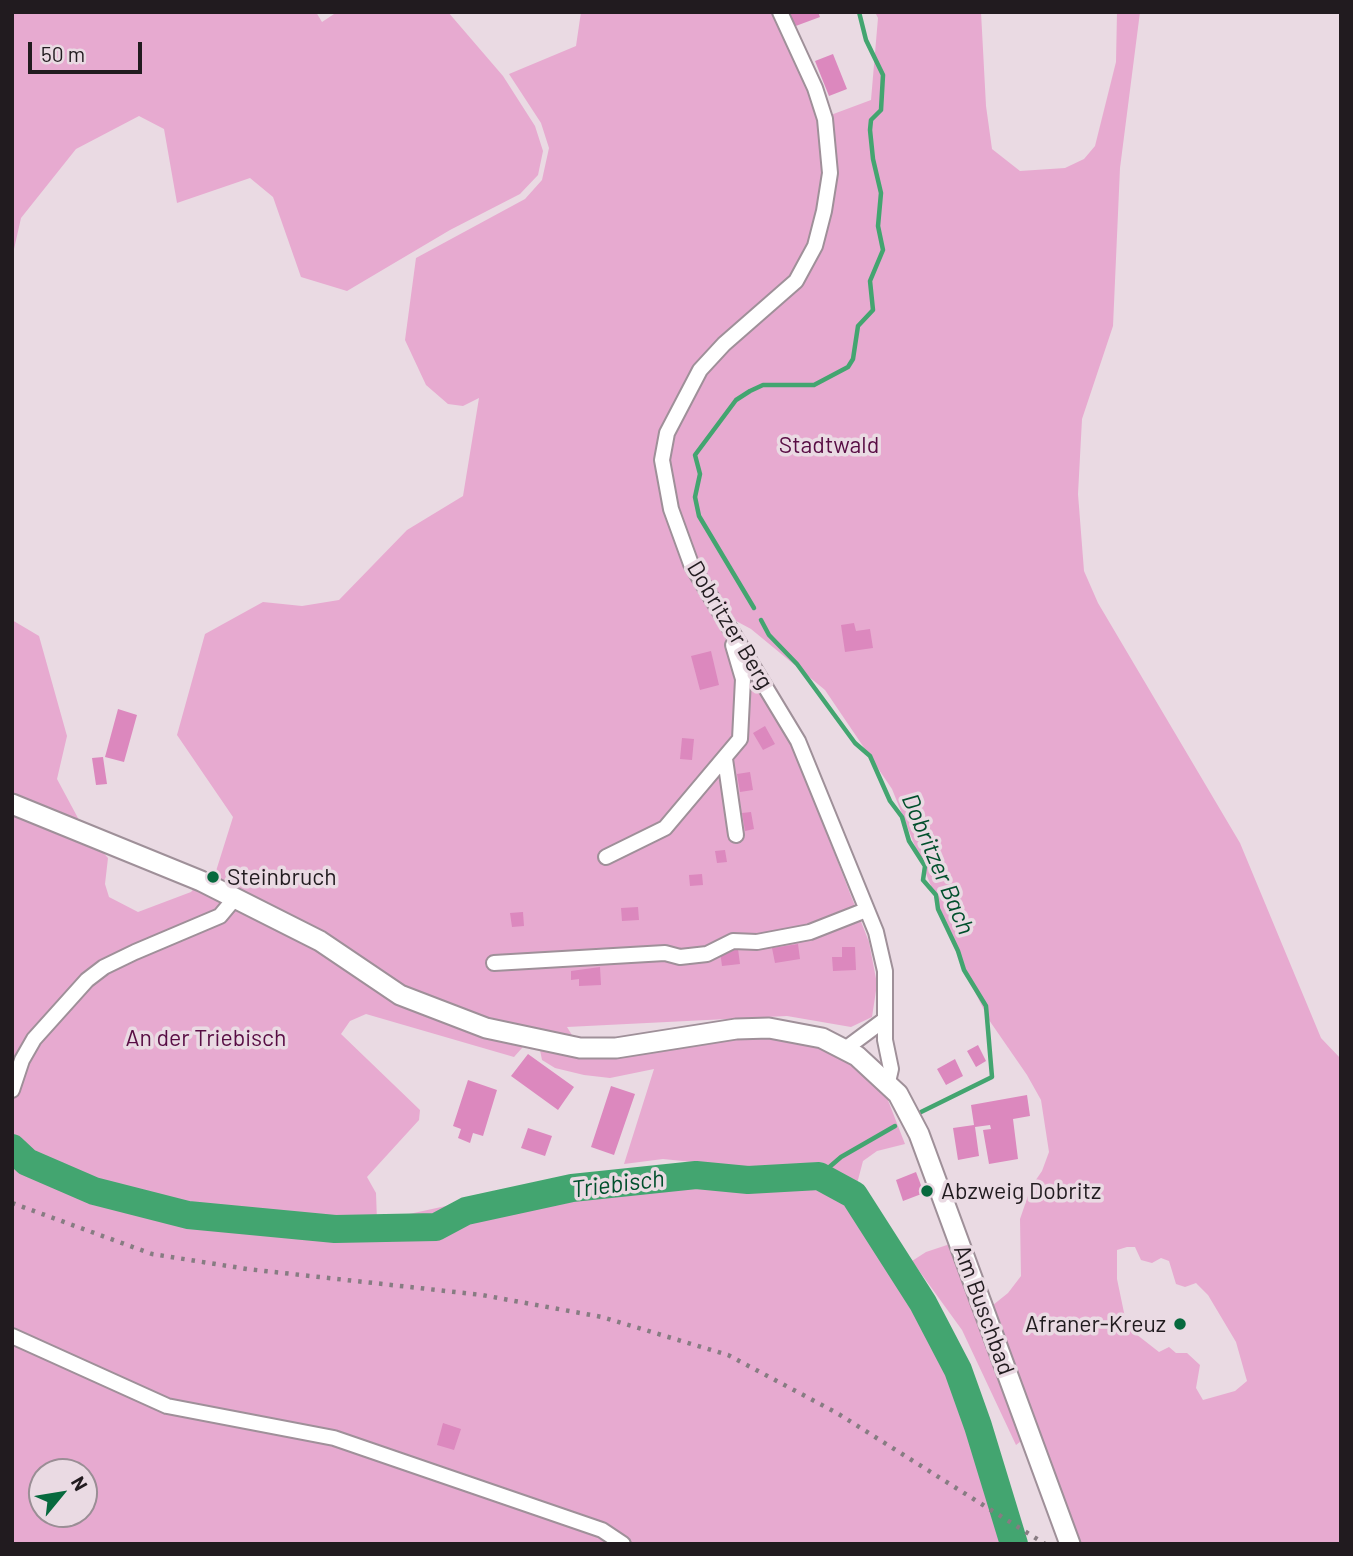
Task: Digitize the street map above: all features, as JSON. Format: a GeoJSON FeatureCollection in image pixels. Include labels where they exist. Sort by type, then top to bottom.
{"type":"FeatureCollection","features":[{"type":"Feature","properties":{"kind":"main road"},"geometry":{"type":"LineString","coordinates":[[12,803],[235,898],[320,941],[400,995],[486,1028],[580,1048],[616,1048],[736,1029],[800,1031],[845,1049],[888,1082]]}},
{"type":"Feature","properties":{"kind":"main road","name":"Am Buschbad"},"geometry":{"type":"LineString","coordinates":[[888,1082],[919,1134],[1070,1544]]}},
{"type":"Feature","properties":{"kind":"street","name":"Dobritzer Berg"},"geometry":{"type":"LineString","coordinates":[[780,12],[815,88],[825,120],[830,173],[815,246],[796,281],[724,344],[700,370],[667,433],[662,460],[665,484],[680,538],[691,564],[729,630],[780,707],[804,753],[876,932],[885,971],[884,1020],[891,1069],[888,1082]]}},
{"type":"Feature","properties":{"kind":"street"},"geometry":{"type":"LineString","coordinates":[[606,857],[665,828],[740,739],[743,679],[729,630]]}},
{"type":"Feature","properties":{"kind":"street"},"geometry":{"type":"LineString","coordinates":[[724,759],[736,835]]}},
{"type":"Feature","properties":{"kind":"street"},"geometry":{"type":"LineString","coordinates":[[12,1090],[22,1060],[34,1040],[87,980],[104,967],[135,951],[220,916],[235,898]]}},
{"type":"Feature","properties":{"kind":"street"},"geometry":{"type":"LineString","coordinates":[[494,963],[707,954],[733,941],[757,942],[810,932],[866,910]]}},
{"type":"Feature","properties":{"kind":"street"},"geometry":{"type":"LineString","coordinates":[[845,1049],[884,1020]]}},
{"type":"Feature","properties":{"kind":"street"},"geometry":{"type":"LineString","coordinates":[[12,1336],[167,1406],[334,1438],[602,1530],[623,1544]]}},
{"type":"Feature","properties":{"kind":"green space"},"geometry":{"type":"Polygon","coordinates":[[[12,12],[316,12],[322,22],[337,12],[448,12],[503,76],[535,126],[543,151],[538,175],[520,194],[450,230],[347,291],[301,277],[273,197],[250,178],[177,203],[164,129],[139,116],[76,149],[21,218],[12,258],[12,12]]]}},
{"type":"Feature","properties":{"kind":"green space"},"geometry":{"type":"Polygon","coordinates":[[[581,12],[772,12],[810,91],[820,119],[871,100],[878,18],[875,12],[981,12],[986,106],[992,149],[1020,171],[1065,168],[1084,159],[1095,146],[1116,62],[1117,12],[1140,12],[1120,168],[1113,326],[1082,419],[1078,494],[1084,571],[1098,603],[1240,843],[1321,1038],[1341,1059],[1341,1544],[1081,1544],[993,1305],[1008,1293],[1021,1276],[1020,1219],[1031,1187],[1042,1171],[1049,1152],[1041,1100],[989,1020],[968,978],[892,789],[825,690],[751,629],[710,607],[708,608],[773,710],[795,752],[869,942],[877,984],[872,1017],[851,1027],[787,1016],[567,1027],[580,1048],[530,1039],[514,1057],[366,1014],[350,1021],[341,1034],[420,1110],[419,1120],[367,1177],[376,1193],[377,1221],[455,1204],[466,1211],[572,1188],[696,1175],[748,1180],[819,1176],[823,1162],[751,1168],[663,1159],[624,1164],[654,1069],[610,1078],[584,1075],[555,1068],[542,1060],[539,1045],[584,1054],[646,1053],[742,1036],[795,1038],[847,1059],[884,1090],[905,1144],[877,1151],[863,1161],[854,1195],[923,1303],[958,1370],[1014,1544],[12,1544],[12,620],[39,636],[67,736],[57,779],[86,833],[108,858],[105,884],[109,897],[138,912],[191,892],[201,881],[211,887],[233,817],[177,735],[205,634],[263,602],[302,606],[339,600],[407,530],[463,496],[479,398],[463,406],[448,404],[426,385],[405,340],[416,258],[525,199],[542,180],[549,148],[541,123],[509,74],[576,46],[581,12]],[[1135,1247],[1117,1250],[1117,1279],[1127,1327],[1159,1352],[1169,1347],[1176,1353],[1187,1353],[1200,1365],[1196,1388],[1203,1400],[1235,1391],[1247,1381],[1236,1342],[1208,1295],[1196,1283],[1185,1287],[1176,1284],[1169,1261],[1161,1258],[1152,1263],[1141,1260],[1135,1247]]]}},
{"type":"Feature","properties":{"kind":"green space"},"geometry":{"type":"Polygon","coordinates":[[[950,1244],[1025,1438],[1016,1445],[962,1330],[912,1261],[926,1252],[950,1244]]]}},
{"type":"Feature","properties":{"kind":"building"},"geometry":{"type":"Polygon","coordinates":[[[788,12],[818,12],[820,17],[793,27],[788,12]]]}},
{"type":"Feature","properties":{"kind":"building"},"geometry":{"type":"Polygon","coordinates":[[[833,54],[847,89],[829,96],[815,61],[833,54]]]}},
{"type":"Feature","properties":{"kind":"building"},"geometry":{"type":"Polygon","coordinates":[[[854,623],[856,631],[870,629],[873,648],[845,652],[841,625],[854,623]]]}},
{"type":"Feature","properties":{"kind":"building"},"geometry":{"type":"Polygon","coordinates":[[[711,651],[719,685],[700,690],[691,656],[711,651]]]}},
{"type":"Feature","properties":{"kind":"building"},"geometry":{"type":"Polygon","coordinates":[[[118,709],[137,715],[124,762],[105,757],[118,709]]]}},
{"type":"Feature","properties":{"kind":"building"},"geometry":{"type":"Polygon","coordinates":[[[765,726],[775,744],[763,750],[753,733],[765,726]]]}},
{"type":"Feature","properties":{"kind":"building"},"geometry":{"type":"Polygon","coordinates":[[[682,738],[694,739],[692,760],[680,759],[682,738]]]}},
{"type":"Feature","properties":{"kind":"building"},"geometry":{"type":"Polygon","coordinates":[[[103,757],[107,784],[96,785],[92,758],[103,757]]]}},
{"type":"Feature","properties":{"kind":"building"},"geometry":{"type":"Polygon","coordinates":[[[750,772],[753,790],[740,792],[737,774],[750,772]]]}},
{"type":"Feature","properties":{"kind":"building"},"geometry":{"type":"Polygon","coordinates":[[[751,812],[754,829],[745,831],[742,813],[751,812]]]}},
{"type":"Feature","properties":{"kind":"building"},"geometry":{"type":"Polygon","coordinates":[[[725,850],[727,862],[717,863],[715,851],[725,850]]]}},
{"type":"Feature","properties":{"kind":"building"},"geometry":{"type":"Polygon","coordinates":[[[702,874],[703,885],[690,886],[689,875],[702,874]]]}},
{"type":"Feature","properties":{"kind":"building"},"geometry":{"type":"Polygon","coordinates":[[[638,907],[639,920],[622,921],[621,908],[638,907]]]}},
{"type":"Feature","properties":{"kind":"building"},"geometry":{"type":"Polygon","coordinates":[[[523,912],[524,926],[512,927],[510,913],[523,912]]]}},
{"type":"Feature","properties":{"kind":"building"},"geometry":{"type":"Polygon","coordinates":[[[798,944],[800,959],[775,963],[772,948],[798,944]]]}},
{"type":"Feature","properties":{"kind":"building"},"geometry":{"type":"Polygon","coordinates":[[[842,947],[855,947],[856,970],[833,971],[832,957],[842,957],[842,947]]]}},
{"type":"Feature","properties":{"kind":"building"},"geometry":{"type":"Polygon","coordinates":[[[738,949],[740,964],[722,966],[720,951],[738,949]]]}},
{"type":"Feature","properties":{"kind":"building"},"geometry":{"type":"Polygon","coordinates":[[[600,967],[601,985],[579,986],[579,979],[571,980],[571,971],[600,967]]]}},
{"type":"Feature","properties":{"kind":"building"},"geometry":{"type":"Polygon","coordinates":[[[978,1045],[986,1061],[976,1067],[967,1051],[978,1045]]]}},
{"type":"Feature","properties":{"kind":"building"},"geometry":{"type":"Polygon","coordinates":[[[528,1054],[574,1087],[558,1110],[511,1076],[528,1054]]]}},
{"type":"Feature","properties":{"kind":"building"},"geometry":{"type":"Polygon","coordinates":[[[955,1059],[963,1076],[946,1085],[937,1069],[955,1059]]]}},
{"type":"Feature","properties":{"kind":"building"},"geometry":{"type":"Polygon","coordinates":[[[468,1080],[497,1090],[483,1136],[473,1133],[470,1143],[458,1138],[461,1129],[453,1126],[468,1080]]]}},
{"type":"Feature","properties":{"kind":"building"},"geometry":{"type":"Polygon","coordinates":[[[611,1086],[635,1094],[614,1155],[591,1147],[611,1086]]]}},
{"type":"Feature","properties":{"kind":"building"},"geometry":{"type":"Polygon","coordinates":[[[1027,1095],[1030,1116],[1013,1119],[1018,1159],[989,1164],[983,1130],[991,1129],[990,1125],[975,1127],[979,1156],[958,1160],[953,1128],[974,1125],[971,1105],[1027,1095]]]}},
{"type":"Feature","properties":{"kind":"building"},"geometry":{"type":"Polygon","coordinates":[[[528,1128],[552,1136],[545,1156],[521,1148],[528,1128]]]}},
{"type":"Feature","properties":{"kind":"building"},"geometry":{"type":"Polygon","coordinates":[[[916,1172],[924,1193],[903,1201],[896,1180],[916,1172]]]}},
{"type":"Feature","properties":{"kind":"building"},"geometry":{"type":"Polygon","coordinates":[[[443,1423],[461,1429],[454,1450],[437,1445],[443,1423]]]}},
{"type":"Feature","properties":{"kind":"waterway","name":"Dobritzer Bach"},"geometry":{"type":"LineString","coordinates":[[754,608],[699,516],[695,497],[700,474],[695,455],[736,400],[750,391],[763,385],[814,385],[848,367],[853,359],[858,326],[873,310],[870,281],[883,250],[878,226],[881,193],[870,130],[871,120],[881,110],[883,75],[866,40],[859,12]]}},
{"type":"Feature","properties":{"kind":"waterway","name":"Dobritzer Bach"},"geometry":{"type":"LineString","coordinates":[[761,620],[769,635],[797,664],[855,743],[870,756],[890,801],[902,817],[909,841],[925,866],[923,880],[936,895],[938,909],[964,970],[986,1006],[992,1077],[921,1112]]}},
{"type":"Feature","properties":{"kind":"waterway","name":"Dobritzer Bach"},"geometry":{"type":"LineString","coordinates":[[819,1176],[841,1157],[895,1126]]}},
{"type":"Feature","properties":{"kind":"waterway","name":"Triebisch"},"geometry":{"type":"LineString","coordinates":[[12,1148],[27,1162],[94,1191],[188,1215],[335,1229],[436,1227],[466,1211],[572,1188],[696,1175],[748,1180],[819,1176],[854,1195],[923,1303],[958,1370],[1014,1544]]}},
{"type":"Feature","properties":{"kind":"railway"},"geometry":{"type":"LineString","coordinates":[[12,1203],[152,1254],[247,1269],[482,1295],[602,1317],[728,1355],[837,1413],[1045,1544]]}},
{"type":"Feature","properties":{"kind":"place","name":"Steinbruch"},"geometry":{"type":"Point","coordinates":[213,877]}},
{"type":"Feature","properties":{"kind":"place","name":"Abzweig Dobritz"},"geometry":{"type":"Point","coordinates":[927,1191]}},
{"type":"Feature","properties":{"kind":"place","name":"Afraner-Kreuz"},"geometry":{"type":"Point","coordinates":[1180,1324]}},
{"type":"Feature","properties":{"kind":"park label","name":"Stadtwald"},"geometry":{"type":"Point","coordinates":[829,445]}},
{"type":"Feature","properties":{"kind":"park label","name":"An der Triebisch"},"geometry":{"type":"Point","coordinates":[206,1038]}}]}
